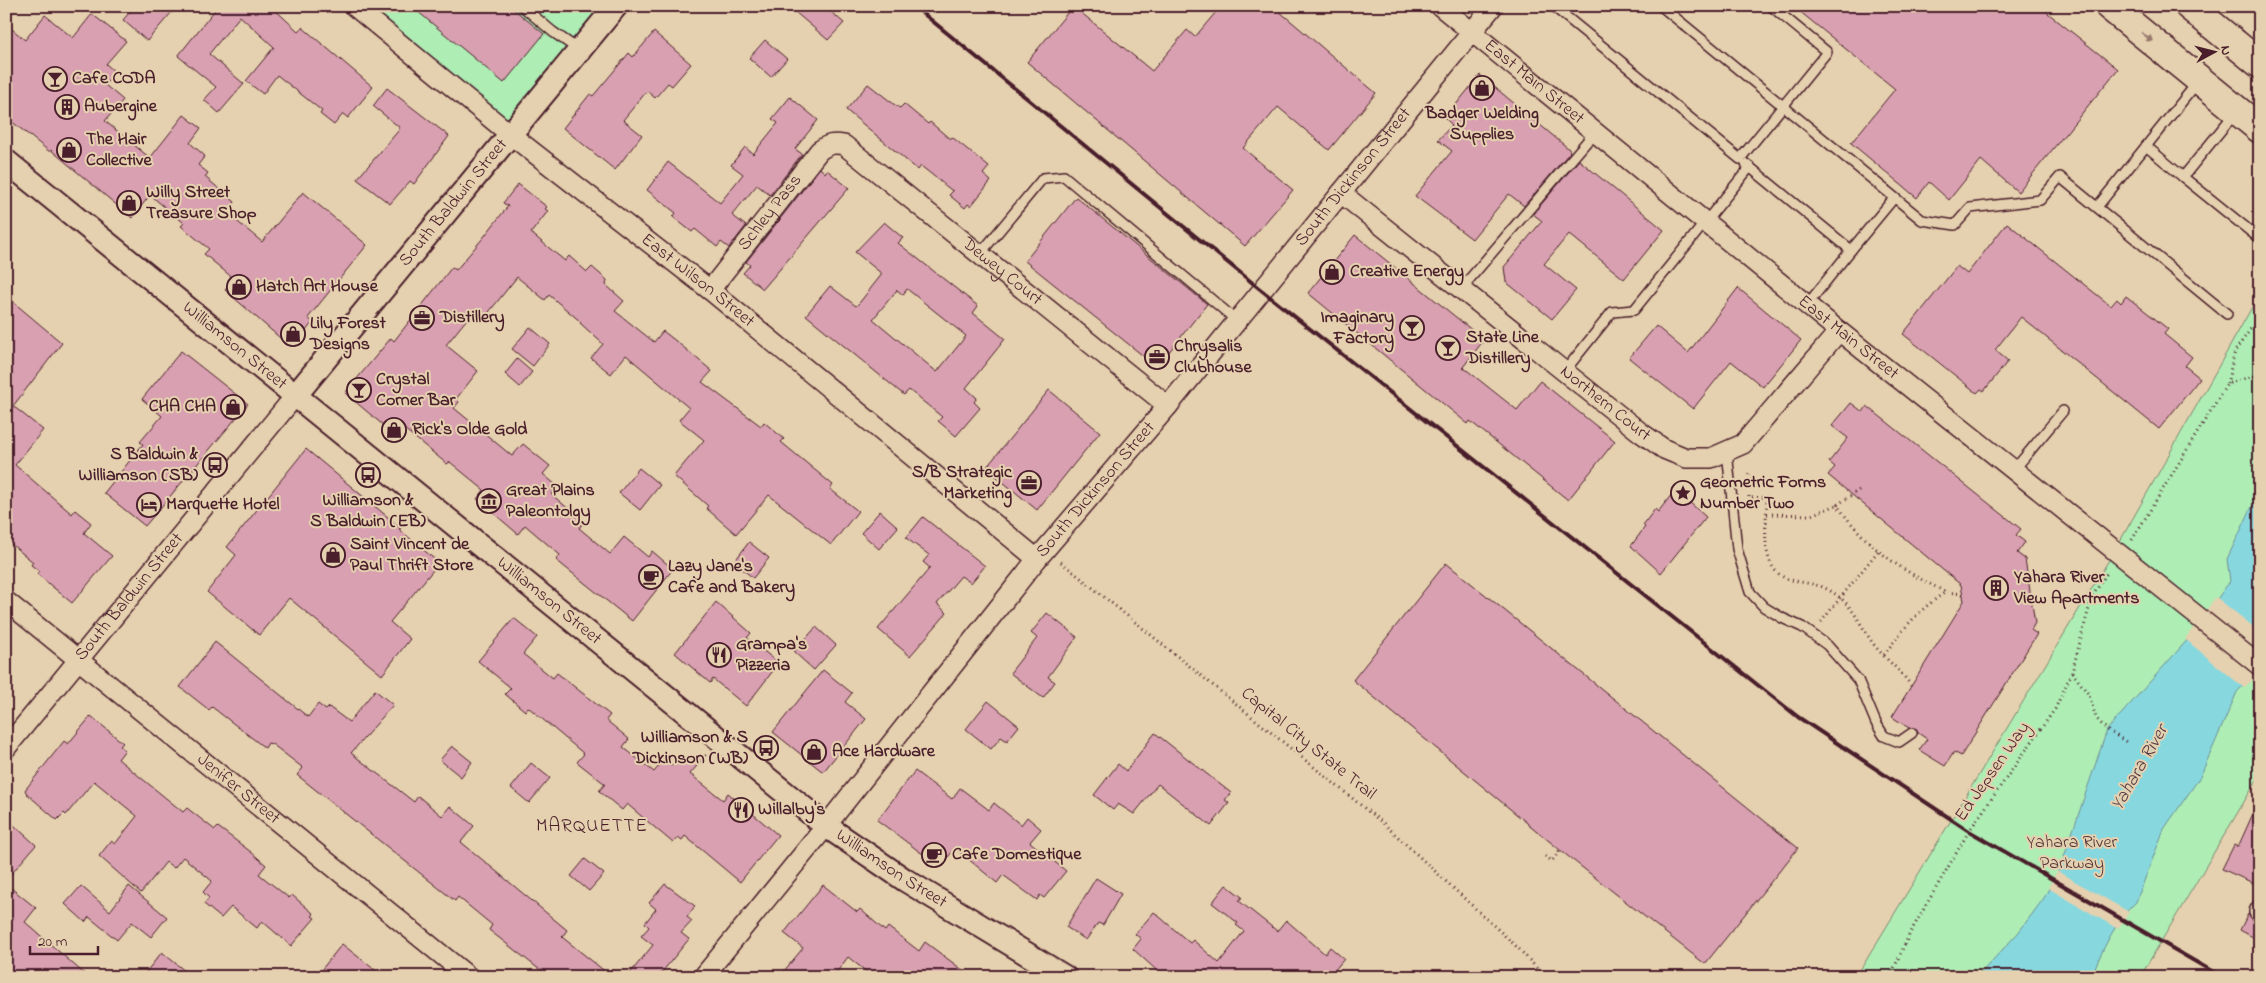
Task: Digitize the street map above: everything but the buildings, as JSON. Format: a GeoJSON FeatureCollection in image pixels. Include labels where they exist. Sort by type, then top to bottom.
{"type":"FeatureCollection","features":[{"type":"Feature","properties":{"kind":"main road"},"geometry":{"type":"LineString","coordinates":[[2109,6],[2260,129]]}},
{"type":"Feature","properties":{"kind":"main road"},"geometry":{"type":"LineString","coordinates":[[2188,6],[2260,64]]}},
{"type":"Feature","properties":{"kind":"street","name":"East Wilson Street"},"geometry":{"type":"LineString","coordinates":[[354,6],[510,135],[710,290],[1037,560]]}},
{"type":"Feature","properties":{"kind":"street","name":"South Baldwin Street"},"geometry":{"type":"LineString","coordinates":[[6,748],[78,658],[264,437],[295,396],[616,6]]}},
{"type":"Feature","properties":{"kind":"street","name":"East Main Street"},"geometry":{"type":"LineString","coordinates":[[1440,6],[1839,331],[2260,666]]}},
{"type":"Feature","properties":{"kind":"street","name":"South Dickinson Street"},"geometry":{"type":"LineString","coordinates":[[703,977],[826,826],[1037,560],[1168,406],[1493,6]]}},
{"type":"Feature","properties":{"kind":"street","name":"Schley Pass"},"geometry":{"type":"LineString","coordinates":[[710,290],[819,151],[827,145],[836,143]]}},
{"type":"Feature","properties":{"kind":"street","name":"Dewey Court"},"geometry":{"type":"LineString","coordinates":[[836,143],[852,150],[1168,406]]}},
{"type":"Feature","properties":{"kind":"street","name":"Williamson Street"},"geometry":{"type":"LineString","coordinates":[[6,161],[826,826],[905,880],[1064,977]]}},
{"type":"Feature","properties":{"kind":"street","name":"Northern Court"},"geometry":{"type":"LineString","coordinates":[[1341,193],[1564,372],[1664,449],[1686,458],[1711,458],[1743,444],[1839,331]]}},
{"type":"Feature","properties":{"kind":"street","name":"Jenifer Street"},"geometry":{"type":"LineString","coordinates":[[6,601],[469,977]]}},
{"type":"Feature","properties":{"kind":"lane"},"geometry":{"type":"LineString","coordinates":[[522,6],[579,50]]}},
{"type":"Feature","properties":{"kind":"lane"},"geometry":{"type":"LineString","coordinates":[[1553,6],[1564,10],[1740,159],[1852,250]]}},
{"type":"Feature","properties":{"kind":"lane"},"geometry":{"type":"LineString","coordinates":[[1661,6],[1922,220],[1955,225],[1970,208],[2040,200],[2060,177],[2227,314]]}},
{"type":"Feature","properties":{"kind":"lane"},"geometry":{"type":"LineString","coordinates":[[1740,159],[1827,52],[1771,6]]}},
{"type":"Feature","properties":{"kind":"lane"},"geometry":{"type":"LineString","coordinates":[[2096,207],[2200,80]]}},
{"type":"Feature","properties":{"kind":"lane"},"geometry":{"type":"LineString","coordinates":[[2183,177],[2236,111]]}},
{"type":"Feature","properties":{"kind":"lane"},"geometry":{"type":"LineString","coordinates":[[1461,289],[1595,132]]}},
{"type":"Feature","properties":{"kind":"lane"},"geometry":{"type":"LineString","coordinates":[[2146,146],[2260,239]]}},
{"type":"Feature","properties":{"kind":"lane"},"geometry":{"type":"LineString","coordinates":[[1564,372],[1612,312],[1634,310],[1750,167]]}},
{"type":"Feature","properties":{"kind":"lane"},"geometry":{"type":"LineString","coordinates":[[980,254],[1043,178],[1064,176],[1236,320]]}},
{"type":"Feature","properties":{"kind":"lane"},"geometry":{"type":"LineString","coordinates":[[1807,305],[1894,198]]}},
{"type":"Feature","properties":{"kind":"lane"},"geometry":{"type":"LineString","coordinates":[[2014,470],[2063,411]]}},
{"type":"Feature","properties":{"kind":"lane"},"geometry":{"type":"LineString","coordinates":[[1727,451],[1737,549],[1750,592],[1764,607],[1827,646],[1858,680],[1876,723],[1884,736],[1899,742],[1912,733]]}},
{"type":"Feature","properties":{"kind":"path"},"geometry":{"type":"LineString","coordinates":[[2138,532],[2227,384],[2234,351],[2260,316]]}},
{"type":"Feature","properties":{"kind":"path"},"geometry":{"type":"LineString","coordinates":[[2227,384],[2260,374]]}},
{"type":"Feature","properties":{"kind":"path"},"geometry":{"type":"LineString","coordinates":[[1749,470],[1749,498],[1767,497],[1768,559],[1776,572],[1788,579],[1826,588],[1840,598],[1855,612],[1872,642],[1891,665],[1905,676],[1911,686]]}},
{"type":"Feature","properties":{"kind":"path"},"geometry":{"type":"LineString","coordinates":[[1767,514],[1811,514],[1837,505],[1858,490]]}},
{"type":"Feature","properties":{"kind":"path"},"geometry":{"type":"LineString","coordinates":[[1837,505],[1854,529],[1878,551],[1908,574],[1946,592],[1963,594]]}},
{"type":"Feature","properties":{"kind":"path"},"geometry":{"type":"LineString","coordinates":[[1811,635],[1878,551]]}},
{"type":"Feature","properties":{"kind":"path","name":"Capital City State Trail"},"geometry":{"type":"LineString","coordinates":[[1037,560],[1045,564],[1054,560],[1064,564],[1384,824],[1518,948],[1545,977]]}},
{"type":"Feature","properties":{"kind":"path","name":"Ed Jepsen Way"},"geometry":{"type":"LineString","coordinates":[[1890,977],[1910,933],[1969,830],[2055,709],[2072,672],[2092,597],[2103,577]]}},
{"type":"Feature","properties":{"kind":"path"},"geometry":{"type":"LineString","coordinates":[[1884,655],[1917,613],[1946,592]]}},
{"type":"Feature","properties":{"kind":"path"},"geometry":{"type":"LineString","coordinates":[[2072,672],[2088,695],[2096,718],[2107,730],[2128,743]]}},
{"type":"Feature","properties":{"kind":"path"},"geometry":{"type":"LineString","coordinates":[[1545,856],[1552,861],[1560,850]]}},
{"type":"Feature","properties":{"kind":"green space"},"geometry":{"type":"Polygon","coordinates":[[[354,6],[616,6],[511,135],[354,6]]]}},
{"type":"Feature","properties":{"kind":"green space","name":"Yahara River Parkway"},"geometry":{"type":"Polygon","coordinates":[[[2260,293],[2260,775],[2140,977],[1856,977],[2115,550],[2260,293]]]}},
{"type":"Feature","properties":{"kind":"water","name":"Yahara River"},"geometry":{"type":"Polygon","coordinates":[[[2260,490],[2260,668],[2237,692],[2200,777],[2164,829],[2136,902],[2115,927],[2091,977],[1977,977],[2018,933],[2044,898],[2061,866],[2107,730],[2190,637],[2230,581],[2227,559],[2260,490]]]}},
{"type":"Feature","properties":{"kind":"pier"},"geometry":{"type":"Polygon","coordinates":[[[2216,597],[2260,632],[2260,672],[2244,688],[2185,639],[2216,597]]]}},
{"type":"Feature","properties":{"kind":"pier"},"geometry":{"type":"Polygon","coordinates":[[[2057,871],[2129,912],[2118,929],[2048,888],[2057,871]]]}},
{"type":"Feature","properties":{"kind":"railway"},"geometry":{"type":"LineString","coordinates":[[914,6],[1260,289],[1798,717],[1969,831],[2222,977]]}},
{"type":"Feature","properties":{"kind":"place","name":"Cafe CODA"},"geometry":{"type":"Point","coordinates":[55,79]}},
{"type":"Feature","properties":{"kind":"place","name":"Badger Welding Supplies"},"geometry":{"type":"Point","coordinates":[1482,88]}},
{"type":"Feature","properties":{"kind":"place","name":"Aubergine"},"geometry":{"type":"Point","coordinates":[67,107]}},
{"type":"Feature","properties":{"kind":"place","name":"The Hair Collective"},"geometry":{"type":"Point","coordinates":[69,150]}},
{"type":"Feature","properties":{"kind":"place","name":"Willy Street Treasure Shop"},"geometry":{"type":"Point","coordinates":[129,203]}},
{"type":"Feature","properties":{"kind":"place","name":"Creative Energy"},"geometry":{"type":"Point","coordinates":[1332,272]}},
{"type":"Feature","properties":{"kind":"place","name":"Hatch Art House"},"geometry":{"type":"Point","coordinates":[239,287]}},
{"type":"Feature","properties":{"kind":"place","name":"Distillery"},"geometry":{"type":"Point","coordinates":[422,318]}},
{"type":"Feature","properties":{"kind":"place","name":"Imaginary Factory"},"geometry":{"type":"Point","coordinates":[1412,328]}},
{"type":"Feature","properties":{"kind":"place","name":"Lily Forest Designs"},"geometry":{"type":"Point","coordinates":[293,334]}},
{"type":"Feature","properties":{"kind":"place","name":"State Line Distillery"},"geometry":{"type":"Point","coordinates":[1448,348]}},
{"type":"Feature","properties":{"kind":"place","name":"Chrysalis Clubhouse"},"geometry":{"type":"Point","coordinates":[1157,357]}},
{"type":"Feature","properties":{"kind":"place","name":"Crystal Corner Bar"},"geometry":{"type":"Point","coordinates":[359,390]}},
{"type":"Feature","properties":{"kind":"place","name":"CHA CHA"},"geometry":{"type":"Point","coordinates":[233,407]}},
{"type":"Feature","properties":{"kind":"place","name":"Rick's Olde Gold"},"geometry":{"type":"Point","coordinates":[394,430]}},
{"type":"Feature","properties":{"kind":"place","name":"S Baldwin & Williamson (SB)"},"geometry":{"type":"Point","coordinates":[215,465]}},
{"type":"Feature","properties":{"kind":"place","name":"Williamson & S Baldwin (EB)"},"geometry":{"type":"Point","coordinates":[368,475]}},
{"type":"Feature","properties":{"kind":"place","name":"S/B Strategic Marketing"},"geometry":{"type":"Point","coordinates":[1029,483]}},
{"type":"Feature","properties":{"kind":"place","name":"Geometric Forms Number Two"},"geometry":{"type":"Point","coordinates":[1683,493]}},
{"type":"Feature","properties":{"kind":"place","name":"Great Plains Paleontolgy"},"geometry":{"type":"Point","coordinates":[489,501]}},
{"type":"Feature","properties":{"kind":"place","name":"Marquette Hotel"},"geometry":{"type":"Point","coordinates":[149,505]}},
{"type":"Feature","properties":{"kind":"place","name":"Saint Vincent de Paul Thrift Store"},"geometry":{"type":"Point","coordinates":[333,555]}},
{"type":"Feature","properties":{"kind":"place","name":"Lazy Jane's Cafe and Bakery"},"geometry":{"type":"Point","coordinates":[651,577]}},
{"type":"Feature","properties":{"kind":"place","name":"Yahara River View Apartments"},"geometry":{"type":"Point","coordinates":[1996,588]}},
{"type":"Feature","properties":{"kind":"place","name":"Grampa's Pizzeria"},"geometry":{"type":"Point","coordinates":[719,655]}},
{"type":"Feature","properties":{"kind":"place","name":"Williamson & S Dickinson (WB)"},"geometry":{"type":"Point","coordinates":[766,748]}},
{"type":"Feature","properties":{"kind":"place","name":"Ace Hardware"},"geometry":{"type":"Point","coordinates":[814,752]}},
{"type":"Feature","properties":{"kind":"place","name":"Willalby's"},"geometry":{"type":"Point","coordinates":[741,810]}},
{"type":"Feature","properties":{"kind":"place","name":"Cafe Domestique"},"geometry":{"type":"Point","coordinates":[934,855]}},
{"type":"Feature","properties":{"kind":"district","name":"MARQUETTE"},"geometry":{"type":"Point","coordinates":[592,826]}}]}
